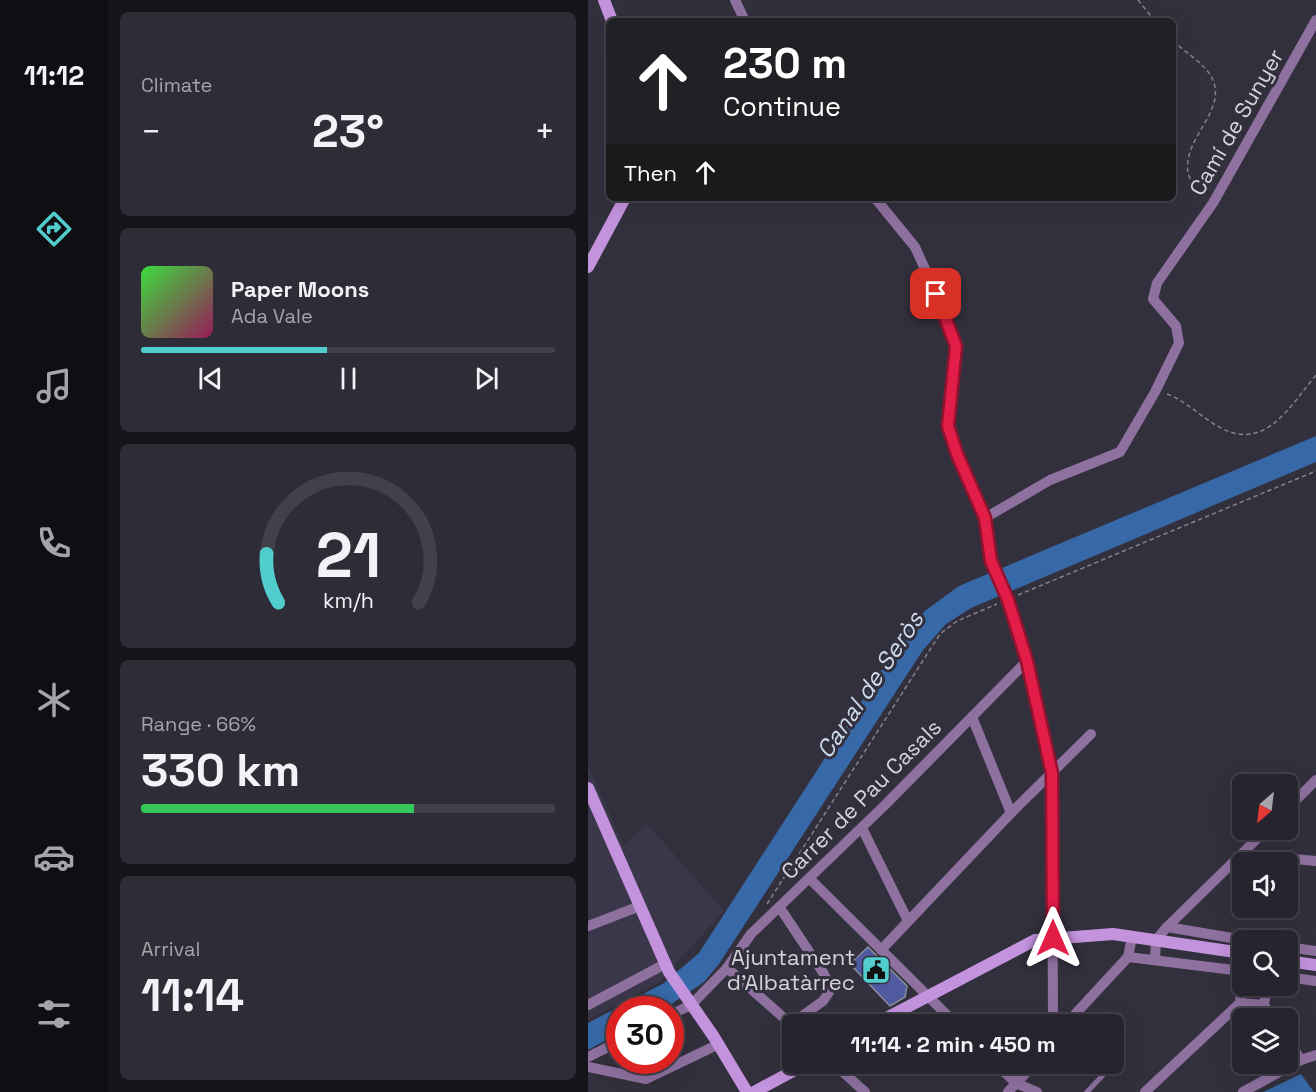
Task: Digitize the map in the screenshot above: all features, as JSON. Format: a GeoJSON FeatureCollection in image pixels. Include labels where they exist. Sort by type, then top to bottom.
{"type":"FeatureCollection","features":[{"type":"Feature","properties":{"kind":"street"},"geometry":{"type":"LineString","coordinates":[[604,0],[611,18]]}},
{"type":"Feature","properties":{"kind":"street"},"geometry":{"type":"LineString","coordinates":[[735,0],[744,18]]}},
{"type":"Feature","properties":{"kind":"street","name":"Camí de Sunyer"},"geometry":{"type":"LineString","coordinates":[[985,518],[1050,480],[1120,452],[1155,392],[1179,343],[1176,326],[1153,299],[1157,283],[1211,207],[1316,20]]}},
{"type":"Feature","properties":{"kind":"street"},"geometry":{"type":"LineString","coordinates":[[588,267],[623,201]]}},
{"type":"Feature","properties":{"kind":"street"},"geometry":{"type":"LineString","coordinates":[[877,201],[915,247],[944,311],[956,346],[948,426],[957,454],[985,518],[994,568],[1008,600],[1027,661],[1052,773],[1053,1014]]}},
{"type":"Feature","properties":{"kind":"street","name":"Carrer de Pau Casals"},"geometry":{"type":"LineString","coordinates":[[691,1005],[727,968],[751,934],[862,828],[1027,661]]}},
{"type":"Feature","properties":{"kind":"street"},"geometry":{"type":"LineString","coordinates":[[972,717],[1011,813]]}},
{"type":"Feature","properties":{"kind":"street"},"geometry":{"type":"LineString","coordinates":[[881,950],[1011,813],[1091,735]]}},
{"type":"Feature","properties":{"kind":"street"},"geometry":{"type":"LineString","coordinates":[[1298,798],[1316,780]]}},
{"type":"Feature","properties":{"kind":"street"},"geometry":{"type":"LineString","coordinates":[[588,788],[667,968],[747,1092]]}},
{"type":"Feature","properties":{"kind":"street"},"geometry":{"type":"LineString","coordinates":[[862,828],[908,921]]}},
{"type":"Feature","properties":{"kind":"street"},"geometry":{"type":"LineString","coordinates":[[1244,852],[1256,840]]}},
{"type":"Feature","properties":{"kind":"street"},"geometry":{"type":"LineString","coordinates":[[1298,859],[1316,861]]}},
{"type":"Feature","properties":{"kind":"street"},"geometry":{"type":"LineString","coordinates":[[1155,960],[1156,939],[1232,864]]}},
{"type":"Feature","properties":{"kind":"street"},"geometry":{"type":"LineString","coordinates":[[810,879],[946,1014]]}},
{"type":"Feature","properties":{"kind":"street"},"geometry":{"type":"LineString","coordinates":[[588,926],[640,906]]}},
{"type":"Feature","properties":{"kind":"street"},"geometry":{"type":"LineString","coordinates":[[780,908],[824,974],[831,989],[823,1001],[805,1014]]}},
{"type":"Feature","properties":{"kind":"street"},"geometry":{"type":"LineString","coordinates":[[1167,927],[1232,938]]}},
{"type":"Feature","properties":{"kind":"street"},"geometry":{"type":"LineString","coordinates":[[893,1014],[1035,940],[1113,934],[1232,951]]}},
{"type":"Feature","properties":{"kind":"street"},"geometry":{"type":"LineString","coordinates":[[1075,1014],[1128,957],[1132,937]]}},
{"type":"Feature","properties":{"kind":"street"},"geometry":{"type":"LineString","coordinates":[[1298,949],[1316,951]]}},
{"type":"Feature","properties":{"kind":"street"},"geometry":{"type":"LineString","coordinates":[[1128,957],[1232,970]]}},
{"type":"Feature","properties":{"kind":"street"},"geometry":{"type":"LineString","coordinates":[[1298,963],[1316,965]]}},
{"type":"Feature","properties":{"kind":"street"},"geometry":{"type":"LineString","coordinates":[[588,1005],[667,968]]}},
{"type":"Feature","properties":{"kind":"street"},"geometry":{"type":"LineString","coordinates":[[727,968],[782,1016]]}},
{"type":"Feature","properties":{"kind":"street"},"geometry":{"type":"LineString","coordinates":[[1298,979],[1316,981]]}},
{"type":"Feature","properties":{"kind":"street"},"geometry":{"type":"LineString","coordinates":[[1145,1092],[1240,1003],[1241,996]]}},
{"type":"Feature","properties":{"kind":"street"},"geometry":{"type":"LineString","coordinates":[[1265,996],[1264,1005],[1266,1008]]}},
{"type":"Feature","properties":{"kind":"street"},"geometry":{"type":"LineString","coordinates":[[1240,1003],[1264,1005]]}},
{"type":"Feature","properties":{"kind":"street"},"geometry":{"type":"LineString","coordinates":[[684,1008],[691,1005]]}},
{"type":"Feature","properties":{"kind":"street"},"geometry":{"type":"LineString","coordinates":[[684,1058],[718,1044]]}},
{"type":"Feature","properties":{"kind":"street"},"geometry":{"type":"LineString","coordinates":[[588,1056],[606,1048]]}},
{"type":"Feature","properties":{"kind":"street"},"geometry":{"type":"LineString","coordinates":[[1243,1092],[1301,1060],[1316,1055]]}},
{"type":"Feature","properties":{"kind":"street"},"geometry":{"type":"LineString","coordinates":[[1298,1056],[1301,1060]]}},
{"type":"Feature","properties":{"kind":"street"},"geometry":{"type":"LineString","coordinates":[[588,1067],[606,1071]]}},
{"type":"Feature","properties":{"kind":"street"},"geometry":{"type":"LineString","coordinates":[[622,1074],[646,1079],[653,1074]]}},
{"type":"Feature","properties":{"kind":"street"},"geometry":{"type":"LineString","coordinates":[[754,1092],[787,1074]]}},
{"type":"Feature","properties":{"kind":"street"},"geometry":{"type":"LineString","coordinates":[[845,1074],[865,1092]]}},
{"type":"Feature","properties":{"kind":"street"},"geometry":{"type":"LineString","coordinates":[[1005,1074],[1018,1088]]}},
{"type":"Feature","properties":{"kind":"street"},"geometry":{"type":"LineString","coordinates":[[1018,1088],[1027,1074]]}},
{"type":"Feature","properties":{"kind":"street"},"geometry":{"type":"LineString","coordinates":[[1008,1092],[1018,1088],[1037,1092]]}},
{"type":"Feature","properties":{"kind":"lane"},"geometry":{"type":"LineString","coordinates":[[1087,1092],[1104,1074]]}},
{"type":"Feature","properties":{"kind":"path"},"geometry":{"type":"LineString","coordinates":[[1138,0],[1153,18]]}},
{"type":"Feature","properties":{"kind":"path"},"geometry":{"type":"LineString","coordinates":[[1176,44],[1204,69],[1214,86],[1214,107],[1194,140],[1188,165],[1188,175],[1211,207]]}},
{"type":"Feature","properties":{"kind":"path"},"geometry":{"type":"LineString","coordinates":[[1155,392],[1170,395],[1221,428],[1242,434],[1256,432],[1282,418],[1316,375]]}},
{"type":"Feature","properties":{"kind":"path"},"geometry":{"type":"LineString","coordinates":[[763,911],[940,634],[957,621],[1316,471]]}},
{"type":"Feature","properties":{"kind":"shaded area"},"geometry":{"type":"Polygon","coordinates":[[[588,765],[624,846],[647,824],[724,911],[658,983],[633,996],[606,996],[606,1010],[588,1020],[588,765]]]}},
{"type":"Feature","properties":{"kind":"water"},"geometry":{"type":"Polygon","coordinates":[[[1316,436],[1316,462],[971,608],[946,624],[923,650],[719,964],[704,982],[683,996],[639,996],[664,983],[699,953],[907,631],[926,610],[959,586],[1316,436]]]}},
{"type":"Feature","properties":{"kind":"water"},"geometry":{"type":"Polygon","coordinates":[[[606,1014],[606,1040],[588,1050],[588,1023],[606,1014]]]}},
{"type":"Feature","properties":{"kind":"water"},"geometry":{"type":"Polygon","coordinates":[[[1301,1074],[1314,1092],[1263,1092],[1301,1074]]]}},
{"type":"Feature","properties":{"kind":"building","name":"Ajuntament d'Albatàrrec"},"geometry":{"type":"Polygon","coordinates":[[[868,947],[907,986],[905,997],[890,1006],[850,964],[868,947]]]}},
{"type":"Feature","properties":{"kind":"place","name":"Ajuntament d'Albatàrrec"},"geometry":{"type":"Point","coordinates":[876,970]}},
{"type":"Feature","properties":{"kind":"route"},"geometry":{"type":"LineString","coordinates":[[936,294],[956,346],[948,426],[957,454],[985,518],[991,561],[1008,600],[1027,661],[1052,773],[1053,938]]}},
{"type":"Feature","properties":{"kind":"water label","name":"Canal de Seròs"},"geometry":{"type":"Point","coordinates":[870,685]}}]}
